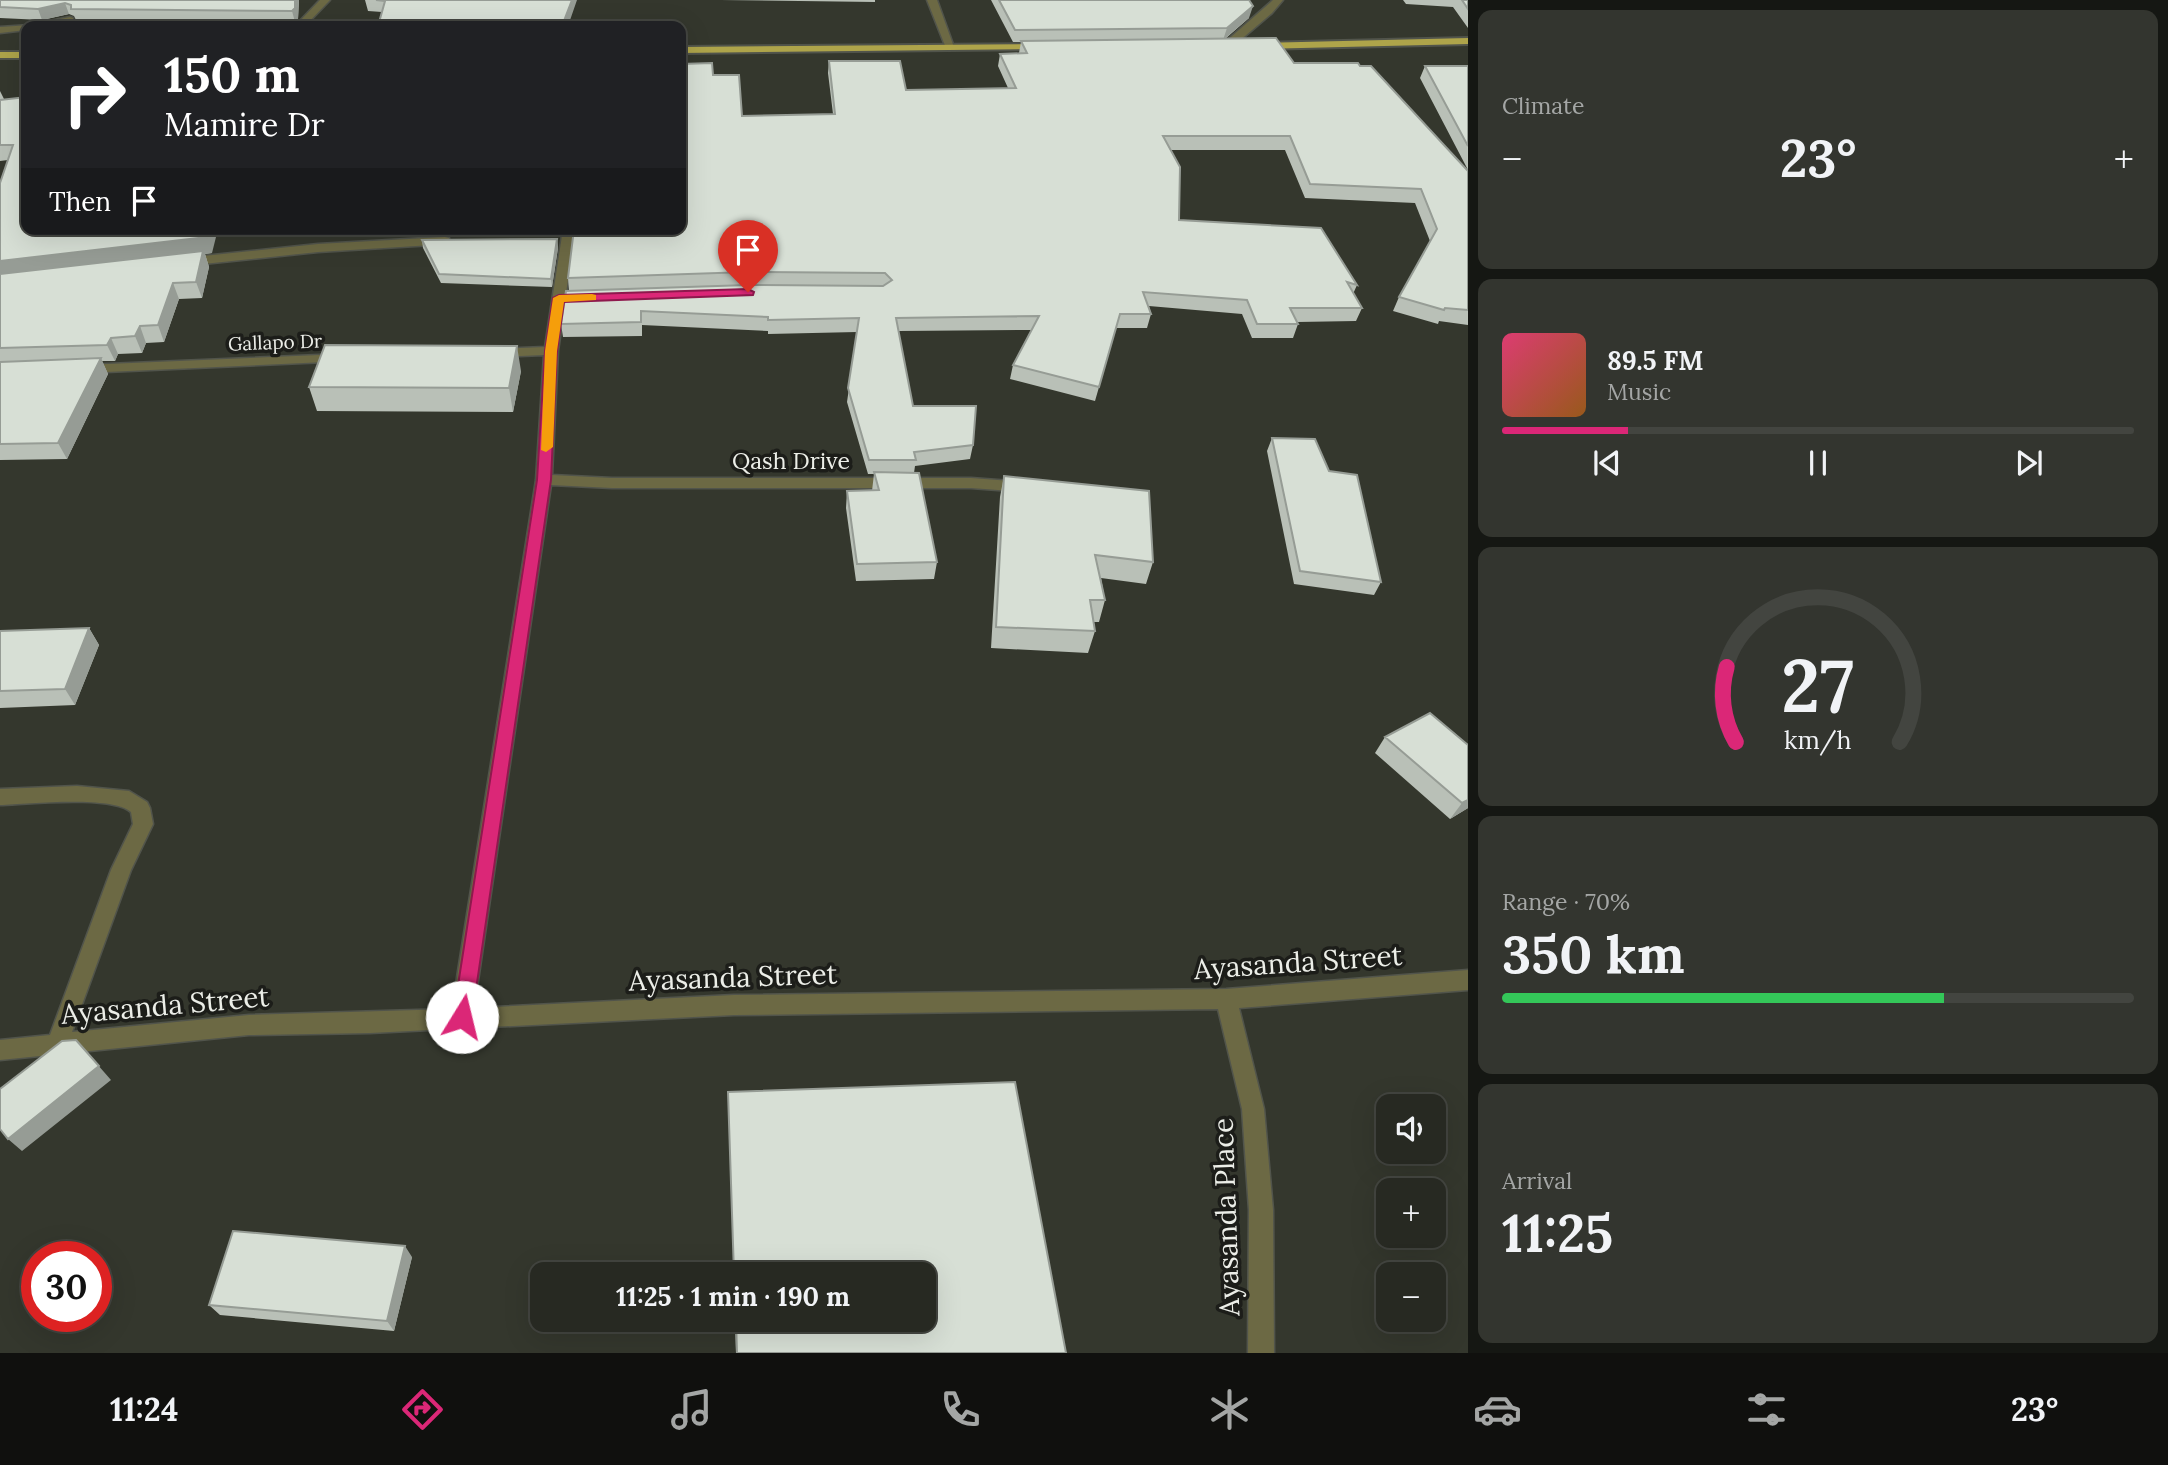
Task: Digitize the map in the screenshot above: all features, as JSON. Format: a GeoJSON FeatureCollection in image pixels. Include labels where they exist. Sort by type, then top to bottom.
{"type":"FeatureCollection","features":[{"type":"Feature","properties":{"kind":"highway"},"geometry":{"type":"LineString","coordinates":[[1220,46],[1468,41]]}},
{"type":"Feature","properties":{"kind":"highway"},"geometry":{"type":"LineString","coordinates":[[686,50],[1052,47]]}},
{"type":"Feature","properties":{"kind":"highway"},"geometry":{"type":"LineString","coordinates":[[0,55],[21,55]]}},
{"type":"Feature","properties":{"kind":"street"},"geometry":{"type":"LineString","coordinates":[[305,21],[325,0]]}},
{"type":"Feature","properties":{"kind":"street"},"geometry":{"type":"LineString","coordinates":[[932,0],[951,48]]}},
{"type":"Feature","properties":{"kind":"street"},"geometry":{"type":"LineString","coordinates":[[1220,46],[1268,13],[1278,0]]}},
{"type":"Feature","properties":{"kind":"street"},"geometry":{"type":"LineString","coordinates":[[64,21],[70,20]]}},
{"type":"Feature","properties":{"kind":"street"},"geometry":{"type":"LineString","coordinates":[[0,30],[21,28]]}},
{"type":"Feature","properties":{"kind":"street"},"geometry":{"type":"LineString","coordinates":[[462,1017],[544,480],[551,351],[566,298],[564,237]]}},
{"type":"Feature","properties":{"kind":"street"},"geometry":{"type":"LineString","coordinates":[[166,264],[318,248],[458,241]]}},
{"type":"Feature","properties":{"kind":"street"},"geometry":{"type":"LineString","coordinates":[[483,354],[551,351]]}},
{"type":"Feature","properties":{"kind":"street","name":"Gallapo Dr"},"geometry":{"type":"LineString","coordinates":[[69,369],[361,358]]}},
{"type":"Feature","properties":{"kind":"street","name":"Qash Drive"},"geometry":{"type":"LineString","coordinates":[[544,480],[611,483],[958,482],[1037,489]]}},
{"type":"Feature","properties":{"kind":"street"},"geometry":{"type":"LineString","coordinates":[[0,797],[77,794],[129,799],[140,808],[143,824],[121,870],[57,1044]]}},
{"type":"Feature","properties":{"kind":"street","name":"Ayasanda Street"},"geometry":{"type":"LineString","coordinates":[[0,1050],[249,1025],[370,1023],[734,1004],[1226,999],[1468,980]]}},
{"type":"Feature","properties":{"kind":"street","name":"Ayasanda Place"},"geometry":{"type":"LineString","coordinates":[[1226,999],[1253,1109],[1261,1210],[1261,1353]]}},
{"type":"Feature","properties":{"kind":"building"},"geometry":{"type":"Polygon","coordinates":[[[0,0],[295,0],[295,8],[292,11],[71,9],[71,5],[65,3],[38,9],[0,7],[0,0]]]}},
{"type":"Feature","properties":{"kind":"building"},"geometry":{"type":"Polygon","coordinates":[[[376,0],[572,0],[564,21],[379,21],[385,1],[376,0]]]}},
{"type":"Feature","properties":{"kind":"building"},"geometry":{"type":"Polygon","coordinates":[[[999,0],[1249,0],[1253,6],[1227,28],[1015,30],[999,0]]]}},
{"type":"Feature","properties":{"kind":"building"},"geometry":{"type":"Polygon","coordinates":[[[1276,38],[1294,63],[1358,63],[1360,66],[1371,66],[1468,171],[1468,310],[1444,310],[1399,297],[1437,229],[1421,189],[1310,184],[1290,136],[1163,136],[1180,167],[1179,220],[1321,228],[1357,285],[1347,282],[1362,308],[1290,308],[1298,324],[1257,324],[1247,300],[1143,292],[1151,314],[1120,314],[1099,387],[1013,365],[1039,316],[896,318],[913,406],[976,406],[973,445],[914,452],[916,460],[869,460],[848,388],[859,318],[768,320],[768,317],[641,311],[641,322],[561,324],[566,291],[748,285],[883,286],[892,280],[885,273],[748,272],[568,278],[573,235],[686,235],[686,64],[712,63],[713,75],[739,75],[742,116],[835,114],[829,61],[900,61],[906,90],[1016,88],[1000,54],[1027,53],[1021,41],[1276,38]]]}},
{"type":"Feature","properties":{"kind":"building"},"geometry":{"type":"Polygon","coordinates":[[[1425,66],[1468,66],[1468,146],[1425,66]]]}},
{"type":"Feature","properties":{"kind":"building"},"geometry":{"type":"Polygon","coordinates":[[[21,98],[21,235],[207,237],[0,261],[0,183],[13,145],[0,145],[0,100],[21,98]]]}},
{"type":"Feature","properties":{"kind":"building"},"geometry":{"type":"Polygon","coordinates":[[[557,239],[551,279],[439,274],[422,240],[557,239]]]}},
{"type":"Feature","properties":{"kind":"building"},"geometry":{"type":"Polygon","coordinates":[[[203,251],[196,282],[173,283],[158,325],[140,326],[135,336],[111,338],[107,345],[0,348],[0,274],[203,251]]]}},
{"type":"Feature","properties":{"kind":"building"},"geometry":{"type":"Polygon","coordinates":[[[325,345],[517,346],[509,388],[309,387],[325,345]]]}},
{"type":"Feature","properties":{"kind":"building"},"geometry":{"type":"Polygon","coordinates":[[[101,358],[58,443],[0,444],[0,362],[101,358]]]}},
{"type":"Feature","properties":{"kind":"building"},"geometry":{"type":"Polygon","coordinates":[[[1272,438],[1315,439],[1329,471],[1357,475],[1381,582],[1300,571],[1272,438]]]}},
{"type":"Feature","properties":{"kind":"building"},"geometry":{"type":"Polygon","coordinates":[[[874,472],[919,473],[937,562],[857,564],[847,491],[879,490],[874,472]]]}},
{"type":"Feature","properties":{"kind":"building"},"geometry":{"type":"Polygon","coordinates":[[[1004,476],[1149,491],[1153,562],[1095,555],[1105,600],[1090,600],[1095,631],[996,627],[1004,476]]]}},
{"type":"Feature","properties":{"kind":"building"},"geometry":{"type":"Polygon","coordinates":[[[89,628],[65,689],[0,691],[0,631],[89,628]]]}},
{"type":"Feature","properties":{"kind":"building"},"geometry":{"type":"Polygon","coordinates":[[[1430,713],[1468,745],[1468,800],[1462,803],[1385,737],[1430,713]]]}},
{"type":"Feature","properties":{"kind":"building"},"geometry":{"type":"Polygon","coordinates":[[[76,1040],[99,1066],[8,1139],[0,1129],[0,1089],[62,1041],[76,1040]]]}},
{"type":"Feature","properties":{"kind":"building"},"geometry":{"type":"Polygon","coordinates":[[[1015,1082],[1066,1353],[737,1353],[736,1332],[936,1332],[936,1262],[734,1262],[728,1092],[1015,1082]]]}},
{"type":"Feature","properties":{"kind":"building"},"geometry":{"type":"Polygon","coordinates":[[[233,1231],[405,1246],[387,1321],[209,1305],[233,1231]]]}},
{"type":"Feature","properties":{"kind":"slow traffic"},"geometry":{"type":"LineString","coordinates":[[546,447],[551,351],[559,298],[592,297]]}},
{"type":"Feature","properties":{"kind":"route"},"geometry":{"type":"LineString","coordinates":[[462,1017],[544,480],[551,351],[559,298],[748,292]]}}]}
